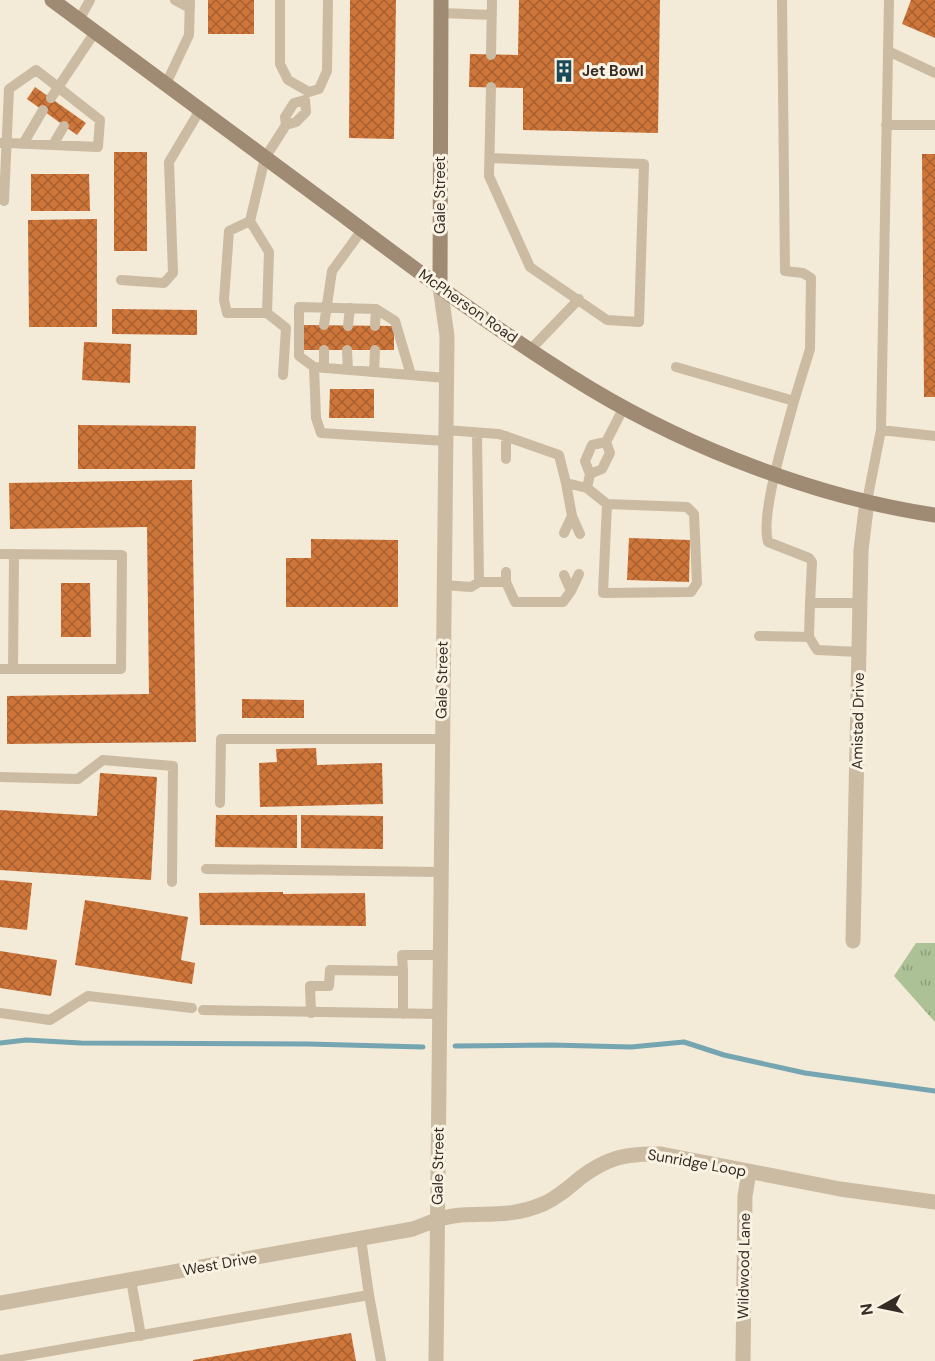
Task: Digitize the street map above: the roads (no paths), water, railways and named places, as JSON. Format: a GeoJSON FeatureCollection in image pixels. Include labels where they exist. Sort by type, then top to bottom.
{"type":"FeatureCollection","features":[{"type":"Feature","properties":{"kind":"main road","name":"McPherson Road"},"geometry":{"type":"LineString","coordinates":[[52,0],[440,287],[591,389],[715,451],[775,474],[825,491],[935,515]]}},
{"type":"Feature","properties":{"kind":"main road","name":"Gale Street"},"geometry":{"type":"LineString","coordinates":[[440,287],[441,6]]}},
{"type":"Feature","properties":{"kind":"street","name":"Gale Street"},"geometry":{"type":"LineString","coordinates":[[436,1361],[447,336],[440,287]]}},
{"type":"Feature","properties":{"kind":"street","name":"Amistad Drive"},"geometry":{"type":"LineString","coordinates":[[853,941],[861,550],[867,501]]}},
{"type":"Feature","properties":{"kind":"street","name":"Sunridge Loop"},"geometry":{"type":"LineString","coordinates":[[437,1220],[460,1215],[499,1215],[522,1212],[562,1194],[599,1165],[616,1157],[635,1154],[662,1154],[889,1197],[935,1202]]}},
{"type":"Feature","properties":{"kind":"street","name":"Wildwood Lane"},"geometry":{"type":"LineString","coordinates":[[744,1361],[745,1196],[749,1172]]}},
{"type":"Feature","properties":{"kind":"street","name":"West Drive"},"geometry":{"type":"LineString","coordinates":[[0,1303],[361,1239],[413,1229],[437,1220]]}},
{"type":"Feature","properties":{"kind":"lane"},"geometry":{"type":"LineString","coordinates":[[79,20],[90,0]]}},
{"type":"Feature","properties":{"kind":"lane"},"geometry":{"type":"LineString","coordinates":[[166,84],[189,35],[190,4],[175,0]]}},
{"type":"Feature","properties":{"kind":"lane"},"geometry":{"type":"LineString","coordinates":[[280,0],[280,64],[288,80],[307,96]]}},
{"type":"Feature","properties":{"kind":"lane"},"geometry":{"type":"LineString","coordinates":[[307,96],[319,89],[327,71],[328,0]]}},
{"type":"Feature","properties":{"kind":"lane"},"geometry":{"type":"LineString","coordinates":[[491,55],[492,0]]}},
{"type":"Feature","properties":{"kind":"lane"},"geometry":{"type":"LineString","coordinates":[[782,0],[785,271],[803,273],[811,278],[812,292],[810,349],[775,474],[765,531],[768,542],[810,558],[812,562],[809,637],[817,650],[859,652]]}},
{"type":"Feature","properties":{"kind":"lane"},"geometry":{"type":"LineString","coordinates":[[867,501],[881,430],[889,0]]}},
{"type":"Feature","properties":{"kind":"lane"},"geometry":{"type":"LineString","coordinates":[[441,6],[492,15]]}},
{"type":"Feature","properties":{"kind":"lane"},"geometry":{"type":"LineString","coordinates":[[51,98],[95,32]]}},
{"type":"Feature","properties":{"kind":"lane"},"geometry":{"type":"LineString","coordinates":[[888,51],[935,72]]}},
{"type":"Feature","properties":{"kind":"lane"},"geometry":{"type":"LineString","coordinates":[[4,143],[98,147],[100,120],[75,109],[57,88],[36,70],[5,89],[4,143],[4,201]]}},
{"type":"Feature","properties":{"kind":"lane"},"geometry":{"type":"LineString","coordinates":[[490,158],[644,164],[639,322],[607,320],[530,267],[489,176],[491,87]]}},
{"type":"Feature","properties":{"kind":"lane"},"geometry":{"type":"LineString","coordinates":[[267,313],[269,252],[250,221],[266,158],[286,125],[296,122],[306,112],[307,96]]}},
{"type":"Feature","properties":{"kind":"lane"},"geometry":{"type":"LineString","coordinates":[[23,144],[43,110]]}},
{"type":"Feature","properties":{"kind":"lane"},"geometry":{"type":"LineString","coordinates":[[121,280],[164,282],[173,273],[169,162],[200,110]]}},
{"type":"Feature","properties":{"kind":"lane"},"geometry":{"type":"LineString","coordinates":[[886,125],[935,125]]}},
{"type":"Feature","properties":{"kind":"lane"},"geometry":{"type":"LineString","coordinates":[[53,145],[64,126]]}},
{"type":"Feature","properties":{"kind":"lane"},"geometry":{"type":"LineString","coordinates":[[250,221],[229,231],[224,300],[228,313],[267,313],[286,328],[283,375]]}},
{"type":"Feature","properties":{"kind":"lane"},"geometry":{"type":"LineString","coordinates":[[324,325],[332,271],[362,230]]}},
{"type":"Feature","properties":{"kind":"lane"},"geometry":{"type":"LineString","coordinates":[[531,349],[579,299]]}},
{"type":"Feature","properties":{"kind":"lane"},"geometry":{"type":"LineString","coordinates":[[411,375],[396,321],[376,309],[299,307],[299,356],[319,368],[446,378]]}},
{"type":"Feature","properties":{"kind":"lane"},"geometry":{"type":"LineString","coordinates":[[348,326],[350,308]]}},
{"type":"Feature","properties":{"kind":"lane"},"geometry":{"type":"LineString","coordinates":[[375,326],[376,309]]}},
{"type":"Feature","properties":{"kind":"lane"},"geometry":{"type":"LineString","coordinates":[[324,350],[319,368],[316,418],[321,433],[445,436],[477,433],[499,434],[559,455],[572,516],[580,534]]}},
{"type":"Feature","properties":{"kind":"lane"},"geometry":{"type":"LineString","coordinates":[[347,350],[348,370]]}},
{"type":"Feature","properties":{"kind":"lane"},"geometry":{"type":"LineString","coordinates":[[374,372],[375,350]]}},
{"type":"Feature","properties":{"kind":"lane"},"geometry":{"type":"LineString","coordinates":[[676,367],[794,401]]}},
{"type":"Feature","properties":{"kind":"lane"},"geometry":{"type":"LineString","coordinates":[[590,474],[602,469],[610,453],[606,442],[624,407]]}},
{"type":"Feature","properties":{"kind":"lane"},"geometry":{"type":"LineString","coordinates":[[881,430],[935,436]]}},
{"type":"Feature","properties":{"kind":"lane"},"geometry":{"type":"LineString","coordinates":[[477,433],[479,582]]}},
{"type":"Feature","properties":{"kind":"lane"},"geometry":{"type":"LineString","coordinates":[[506,436],[506,459]]}},
{"type":"Feature","properties":{"kind":"lane"},"geometry":{"type":"LineString","coordinates":[[587,488],[590,474],[585,460],[592,445],[606,442]]}},
{"type":"Feature","properties":{"kind":"lane"},"geometry":{"type":"LineString","coordinates":[[566,483],[587,488],[607,504],[687,507],[694,514],[697,583],[692,592],[603,593],[607,504]]}},
{"type":"Feature","properties":{"kind":"lane"},"geometry":{"type":"LineString","coordinates":[[564,533],[572,516]]}},
{"type":"Feature","properties":{"kind":"lane"},"geometry":{"type":"LineString","coordinates":[[0,554],[122,555],[121,669],[0,669]]}},
{"type":"Feature","properties":{"kind":"lane"},"geometry":{"type":"LineString","coordinates":[[13,669],[14,555]]}},
{"type":"Feature","properties":{"kind":"lane"},"geometry":{"type":"LineString","coordinates":[[443,585],[471,586],[479,582],[506,577],[515,602],[563,603],[572,591],[579,574]]}},
{"type":"Feature","properties":{"kind":"lane"},"geometry":{"type":"LineString","coordinates":[[564,575],[572,591]]}},
{"type":"Feature","properties":{"kind":"lane"},"geometry":{"type":"LineString","coordinates":[[810,603],[860,603]]}},
{"type":"Feature","properties":{"kind":"lane"},"geometry":{"type":"LineString","coordinates":[[759,636],[809,637]]}},
{"type":"Feature","properties":{"kind":"lane"},"geometry":{"type":"LineString","coordinates":[[220,802],[221,739],[441,739]]}},
{"type":"Feature","properties":{"kind":"lane"},"geometry":{"type":"LineString","coordinates":[[0,777],[78,779],[103,760],[173,766],[171,882]]}},
{"type":"Feature","properties":{"kind":"lane"},"geometry":{"type":"LineString","coordinates":[[206,869],[440,872]]}},
{"type":"Feature","properties":{"kind":"lane"},"geometry":{"type":"LineString","coordinates":[[403,1014],[402,955],[439,955]]}},
{"type":"Feature","properties":{"kind":"lane"},"geometry":{"type":"LineString","coordinates":[[311,1013],[310,986],[329,986],[330,970],[403,971]]}},
{"type":"Feature","properties":{"kind":"lane"},"geometry":{"type":"LineString","coordinates":[[0,1013],[50,1020],[88,996],[197,1009],[439,1014]]}},
{"type":"Feature","properties":{"kind":"lane"},"geometry":{"type":"LineString","coordinates":[[361,1239],[381,1361]]}},
{"type":"Feature","properties":{"kind":"lane"},"geometry":{"type":"LineString","coordinates":[[131,1280],[141,1336]]}},
{"type":"Feature","properties":{"kind":"lane"},"geometry":{"type":"LineString","coordinates":[[0,1360],[369,1295]]}},
{"type":"Feature","properties":{"kind":"waterway"},"geometry":{"type":"LineString","coordinates":[[0,1043],[26,1040],[81,1043],[423,1047]]}},
{"type":"Feature","properties":{"kind":"waterway"},"geometry":{"type":"LineString","coordinates":[[455,1046],[631,1047],[684,1042],[724,1055],[805,1073],[935,1091]]}},
{"type":"Feature","properties":{"kind":"place","name":"Jet Bowl"},"geometry":{"type":"Point","coordinates":[564,71]}}]}
